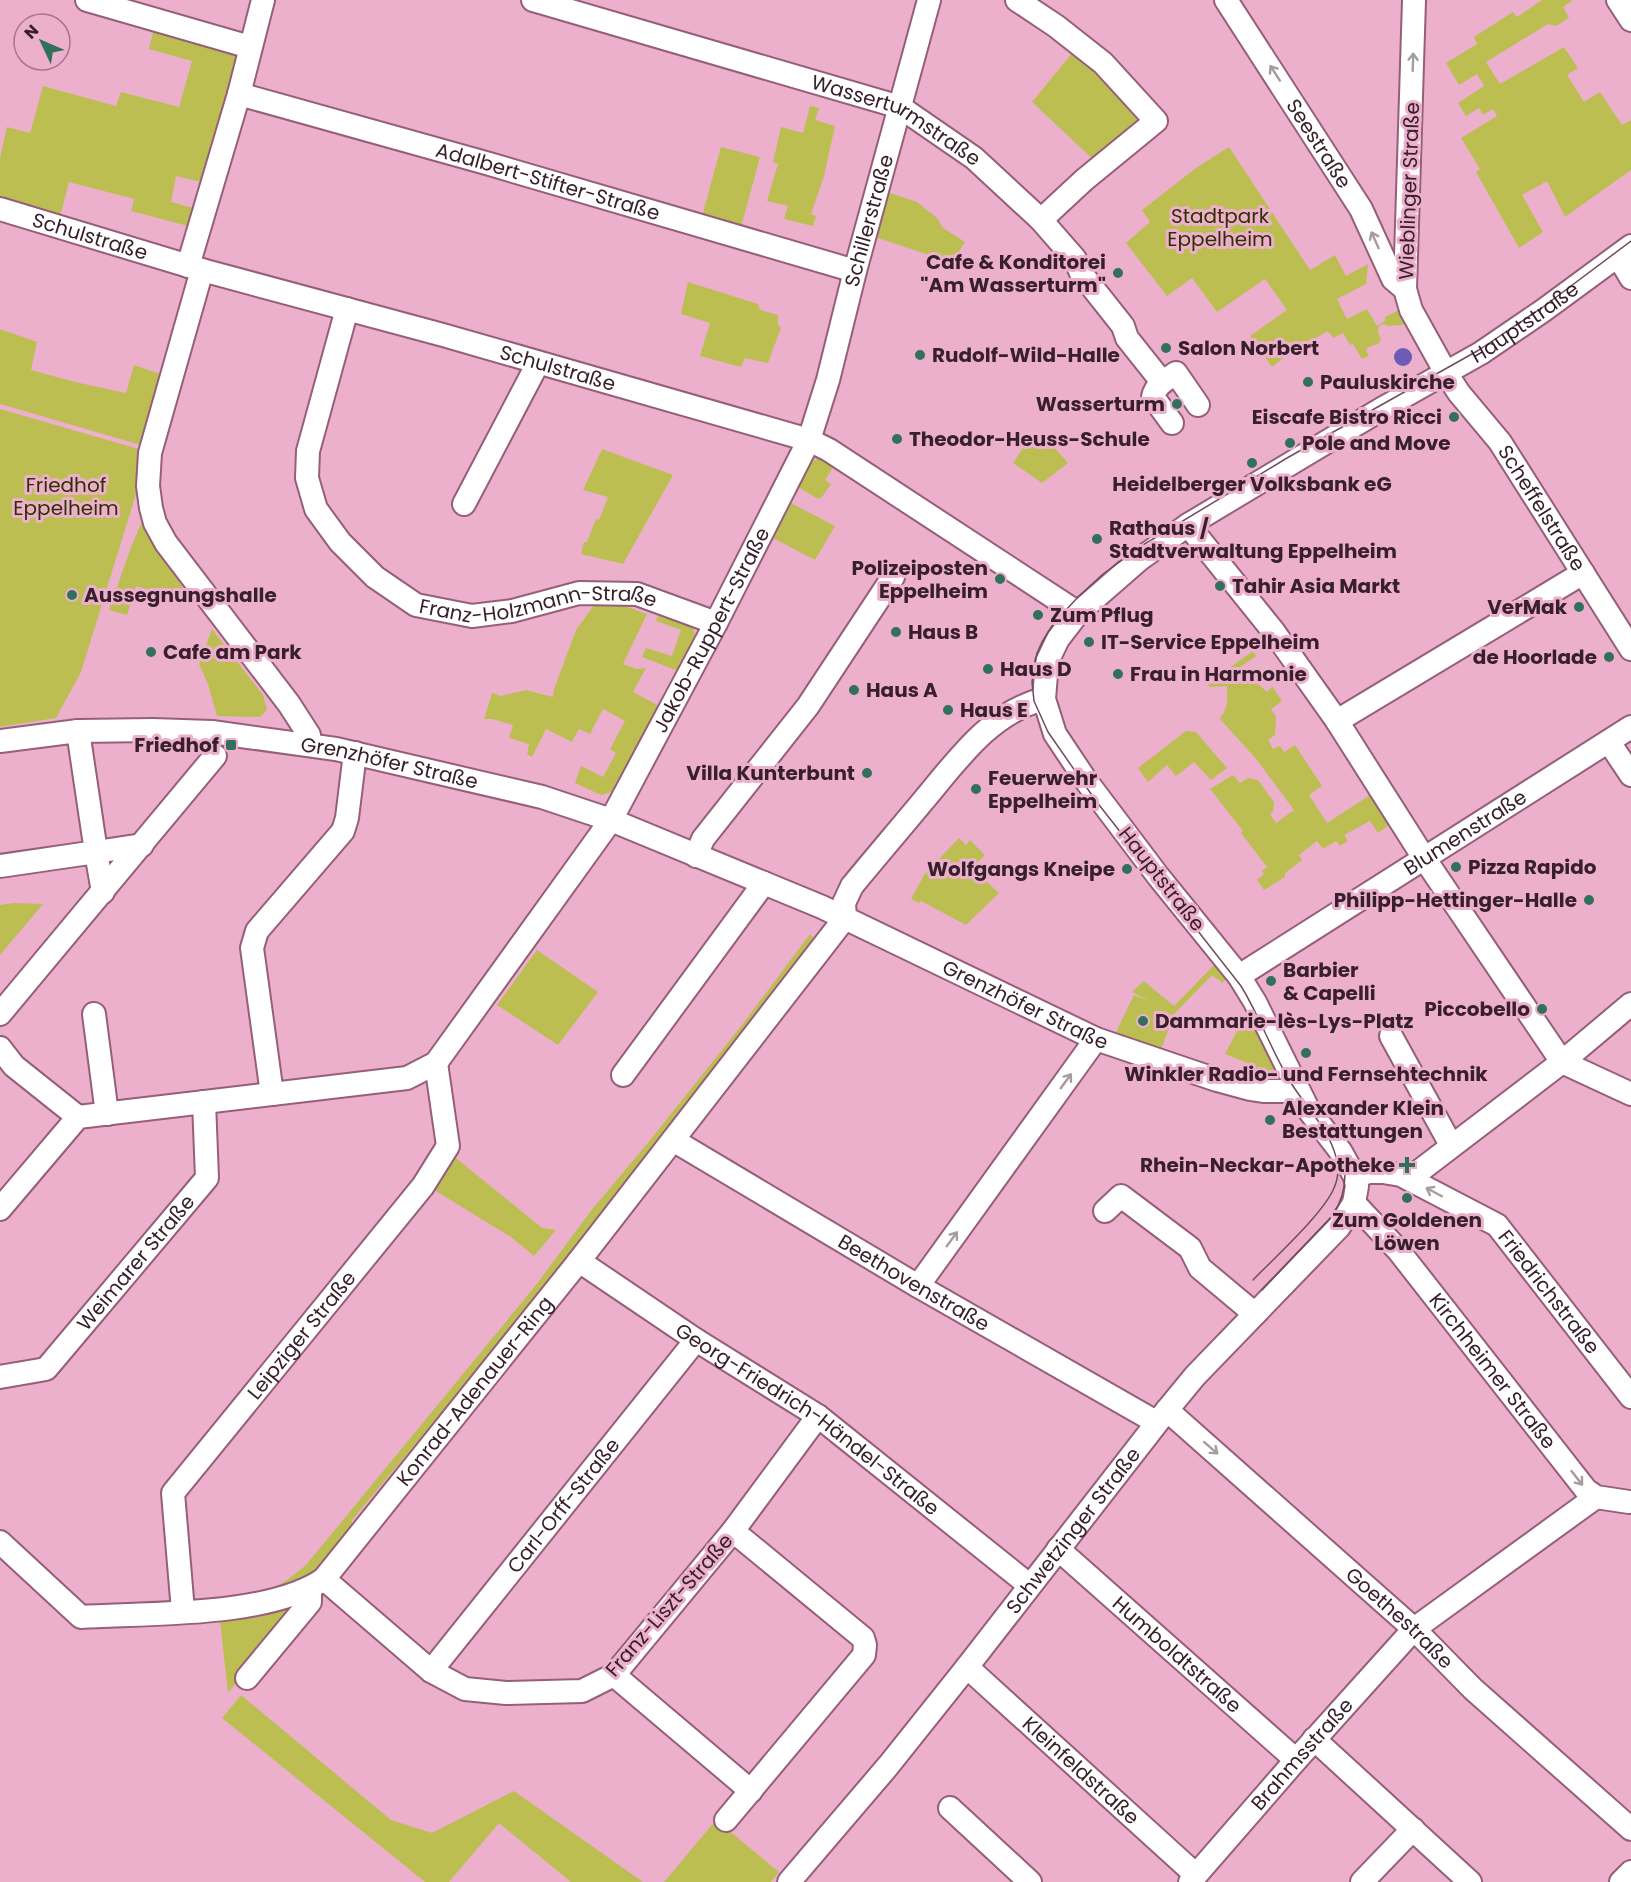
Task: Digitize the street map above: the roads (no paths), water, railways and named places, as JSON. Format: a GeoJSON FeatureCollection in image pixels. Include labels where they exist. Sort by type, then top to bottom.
{"type":"FeatureCollection","features":[{"type":"Feature","properties":{"kind":"street"},"geometry":{"type":"LineString","coordinates":[[87,0],[250,47]]}},
{"type":"Feature","properties":{"kind":"street"},"geometry":{"type":"LineString","coordinates":[[263,0],[150,453],[148,486],[155,523],[166,543],[289,704],[309,735],[310,745]]}},
{"type":"Feature","properties":{"kind":"street","name":"Wasserturmstraße"},"geometry":{"type":"LineString","coordinates":[[533,0],[900,107],[974,158],[1041,220],[1075,259],[1081,273],[1123,326],[1127,338],[1162,382]]}},
{"type":"Feature","properties":{"kind":"street","name":"Schillerstraße"},"geometry":{"type":"LineString","coordinates":[[809,440],[828,380],[855,271],[929,0]]}},
{"type":"Feature","properties":{"kind":"street"},"geometry":{"type":"LineString","coordinates":[[1017,0],[1056,26],[1103,63],[1156,121],[1084,180],[1041,220]]}},
{"type":"Feature","properties":{"kind":"street","name":"Seestraße"},"geometry":{"type":"LineString","coordinates":[[1226,0],[1361,209],[1393,279],[1405,289]]}},
{"type":"Feature","properties":{"kind":"street","name":"Wieblinger Straße"},"geometry":{"type":"LineString","coordinates":[[1414,0],[1405,289],[1411,310],[1446,373]]}},
{"type":"Feature","properties":{"kind":"street"},"geometry":{"type":"LineString","coordinates":[[1618,0],[1631,20]]}},
{"type":"Feature","properties":{"kind":"street","name":"Adalbert-Stifter-Straße"},"geometry":{"type":"LineString","coordinates":[[239,94],[855,271]]}},
{"type":"Feature","properties":{"kind":"street","name":"Schulstraße"},"geometry":{"type":"LineString","coordinates":[[0,209],[195,268],[443,335],[809,440],[829,450],[1078,613]]}},
{"type":"Feature","properties":{"kind":"street"},"geometry":{"type":"LineString","coordinates":[[1624,251],[1631,278]]}},
{"type":"Feature","properties":{"kind":"street","name":"Hauptstraße"},"geometry":{"type":"LineString","coordinates":[[1355,1189],[1341,1152],[1308,1109],[1256,1002],[1239,976],[1158,876],[1087,782],[1055,734],[1044,699],[1045,673],[1058,639],[1078,613],[1129,567],[1188,525],[1446,373],[1519,327],[1624,251]]}},
{"type":"Feature","properties":{"kind":"street","name":"Franz-Holzmann-Straße"},"geometry":{"type":"LineString","coordinates":[[346,309],[308,451],[307,478],[316,509],[340,542],[375,577],[416,605],[472,616],[512,611],[579,593],[637,594],[716,623]]}},
{"type":"Feature","properties":{"kind":"street"},"geometry":{"type":"LineString","coordinates":[[464,504],[538,363]]}},
{"type":"Feature","properties":{"kind":"street"},"geometry":{"type":"LineString","coordinates":[[1172,423],[1153,396],[1154,391],[1162,382],[1176,373],[1198,405]]}},
{"type":"Feature","properties":{"kind":"street","name":"Scheffelstraße"},"geometry":{"type":"LineString","coordinates":[[1446,373],[1459,393],[1500,442],[1631,650]]}},
{"type":"Feature","properties":{"kind":"street","name":"Jakob-Ruppert-Straße"},"geometry":{"type":"LineString","coordinates":[[611,820],[716,623],[809,440]]}},
{"type":"Feature","properties":{"kind":"street"},"geometry":{"type":"LineString","coordinates":[[1188,525],[1274,632],[1337,721],[1424,858],[1562,1062],[1631,1094]]}},
{"type":"Feature","properties":{"kind":"street"},"geometry":{"type":"LineString","coordinates":[[1337,721],[1582,573]]}},
{"type":"Feature","properties":{"kind":"street"},"geometry":{"type":"LineString","coordinates":[[696,855],[703,839],[808,706],[893,577]]}},
{"type":"Feature","properties":{"kind":"street"},"geometry":{"type":"LineString","coordinates":[[845,918],[844,903],[852,886],[961,754],[1003,716],[1034,701],[1044,699]]}},
{"type":"Feature","properties":{"kind":"street","name":"Blumenstraße"},"geometry":{"type":"LineString","coordinates":[[1239,976],[1631,727]]}},
{"type":"Feature","properties":{"kind":"street"},"geometry":{"type":"LineString","coordinates":[[78,731],[103,892]]}},
{"type":"Feature","properties":{"kind":"street","name":"Grenzhöfer Straße"},"geometry":{"type":"LineString","coordinates":[[0,741],[78,731],[213,732],[355,753],[542,797],[611,820],[845,918],[1096,1039],[1250,1089],[1284,1091],[1297,1086]]}},
{"type":"Feature","properties":{"kind":"street"},"geometry":{"type":"LineString","coordinates":[[1609,742],[1631,774]]}},
{"type":"Feature","properties":{"kind":"street"},"geometry":{"type":"LineString","coordinates":[[272,1094],[252,948],[257,931],[343,831],[347,818],[355,753]]}},
{"type":"Feature","properties":{"kind":"street"},"geometry":{"type":"LineString","coordinates":[[0,1014],[215,756]]}},
{"type":"Feature","properties":{"kind":"street"},"geometry":{"type":"LineString","coordinates":[[0,1209],[78,1117],[407,1078],[436,1063],[611,820]]}},
{"type":"Feature","properties":{"kind":"street"},"geometry":{"type":"LineString","coordinates":[[0,866],[142,845]]}},
{"type":"Feature","properties":{"kind":"street"},"geometry":{"type":"LineString","coordinates":[[624,1075],[764,883]]}},
{"type":"Feature","properties":{"kind":"street","name":"Konrad-Adenauer-Ring"},"geometry":{"type":"LineString","coordinates":[[248,1678],[310,1602],[317,1584],[579,1261],[845,918]]}},
{"type":"Feature","properties":{"kind":"street"},"geometry":{"type":"LineString","coordinates":[[1409,1179],[1562,1062],[1631,1004]]}},
{"type":"Feature","properties":{"kind":"street"},"geometry":{"type":"LineString","coordinates":[[94,1014],[107,1114]]}},
{"type":"Feature","properties":{"kind":"street"},"geometry":{"type":"LineString","coordinates":[[1391,1036],[1451,1145]]}},
{"type":"Feature","properties":{"kind":"street"},"geometry":{"type":"LineString","coordinates":[[918,1286],[1096,1039]]}},
{"type":"Feature","properties":{"kind":"street"},"geometry":{"type":"LineString","coordinates":[[0,1048],[14,1066],[78,1117]]}},
{"type":"Feature","properties":{"kind":"street","name":"Leipziger Straße"},"geometry":{"type":"LineString","coordinates":[[183,1611],[173,1493],[423,1186],[448,1146],[436,1063]]}},
{"type":"Feature","properties":{"kind":"street","name":"Weimarer Straße"},"geometry":{"type":"LineString","coordinates":[[0,1377],[46,1370],[207,1178],[204,1102]]}},
{"type":"Feature","properties":{"kind":"street","name":"Beethovenstraße"},"geometry":{"type":"LineString","coordinates":[[673,1140],[918,1286],[1162,1416]]}},
{"type":"Feature","properties":{"kind":"street","name":"Friedrichstraße"},"geometry":{"type":"LineString","coordinates":[[1355,1189],[1369,1172],[1383,1172],[1409,1179],[1497,1225],[1631,1397]]}},
{"type":"Feature","properties":{"kind":"street","name":"Schwetzinger Straße"},"geometry":{"type":"LineString","coordinates":[[789,1882],[888,1766],[1195,1376],[1339,1227],[1355,1189]]}},
{"type":"Feature","properties":{"kind":"street","name":"Kirchheimer Straße"},"geometry":{"type":"LineString","coordinates":[[1355,1189],[1398,1250],[1586,1490],[1596,1497]]}},
{"type":"Feature","properties":{"kind":"street"},"geometry":{"type":"LineString","coordinates":[[1105,1211],[1120,1196],[1190,1248],[1200,1268],[1255,1314]]}},
{"type":"Feature","properties":{"kind":"street","name":"Georg-Friedrich-Händel-Straße"},"geometry":{"type":"LineString","coordinates":[[579,1261],[696,1340],[818,1416],[1029,1585]]}},
{"type":"Feature","properties":{"kind":"street","name":"Carl-Orff-Straße"},"geometry":{"type":"LineString","coordinates":[[431,1671],[696,1340]]}},
{"type":"Feature","properties":{"kind":"street","name":"Franz-Liszt-Straße"},"geometry":{"type":"LineString","coordinates":[[317,1584],[431,1671],[465,1689],[506,1693],[582,1691],[614,1675],[733,1531],[818,1416]]}},
{"type":"Feature","properties":{"kind":"street","name":"Goethestraße"},"geometry":{"type":"LineString","coordinates":[[1162,1416],[1414,1629],[1473,1689],[1631,1828]]}},
{"type":"Feature","properties":{"kind":"street"},"geometry":{"type":"LineString","coordinates":[[1596,1497],[1630,1506]]}},
{"type":"Feature","properties":{"kind":"street","name":"Brahmsstraße"},"geometry":{"type":"LineString","coordinates":[[1193,1879],[1314,1738],[1414,1629],[1596,1497]]}},
{"type":"Feature","properties":{"kind":"street"},"geometry":{"type":"LineString","coordinates":[[726,1820],[864,1655],[866,1645],[862,1638],[733,1531]]}},
{"type":"Feature","properties":{"kind":"street"},"geometry":{"type":"LineString","coordinates":[[0,1542],[81,1617],[224,1609],[255,1604],[317,1584]]}},
{"type":"Feature","properties":{"kind":"street","name":"Humboldtstraße"},"geometry":{"type":"LineString","coordinates":[[1058,1549],[1296,1760]]}},
{"type":"Feature","properties":{"kind":"street","name":"Kleinfeldstraße"},"geometry":{"type":"LineString","coordinates":[[967,1667],[1193,1879]]}},
{"type":"Feature","properties":{"kind":"street"},"geometry":{"type":"LineString","coordinates":[[614,1675],[751,1791]]}},
{"type":"Feature","properties":{"kind":"street"},"geometry":{"type":"LineString","coordinates":[[1314,1738],[1470,1882]]}},
{"type":"Feature","properties":{"kind":"street"},"geometry":{"type":"LineString","coordinates":[[950,1808],[1030,1882]]}},
{"type":"Feature","properties":{"kind":"street"},"geometry":{"type":"LineString","coordinates":[[1362,1882],[1413,1829]]}},
{"type":"Feature","properties":{"kind":"street"},"geometry":{"type":"LineString","coordinates":[[1621,1882],[1631,1872]]}},
{"type":"Feature","properties":{"kind":"tram line"},"geometry":{"type":"LineString","coordinates":[[1253,1280],[1309,1223],[1328,1198],[1338,1173],[1333,1147],[1323,1128],[1284,1071],[1241,986],[1096,801],[1048,732],[1034,701],[1032,682],[1037,653],[1054,623],[1078,597],[1103,574],[1143,545],[1287,458],[1479,350],[1543,307],[1631,241]]}},
{"type":"Feature","properties":{"kind":"tram line"},"geometry":{"type":"LineString","coordinates":[[1262,1290],[1333,1215],[1343,1191],[1344,1164]]}},
{"type":"Feature","properties":{"kind":"place","name":"Cafe & Konditorei \"Am Wasserturm\""},"geometry":{"type":"Point","coordinates":[1118,273]}},
{"type":"Feature","properties":{"kind":"place","name":"Salon Norbert"},"geometry":{"type":"Point","coordinates":[1166,348]}},
{"type":"Feature","properties":{"kind":"place","name":"Rudolf-Wild-Halle"},"geometry":{"type":"Point","coordinates":[920,355]}},
{"type":"Feature","properties":{"kind":"place","name":"Pauluskirche"},"geometry":{"type":"Point","coordinates":[1308,382]}},
{"type":"Feature","properties":{"kind":"place","name":"Wasserturm"},"geometry":{"type":"Point","coordinates":[1177,404]}},
{"type":"Feature","properties":{"kind":"place","name":"Eiscafe Bistro Ricci"},"geometry":{"type":"Point","coordinates":[1454,417]}},
{"type":"Feature","properties":{"kind":"place","name":"Theodor-Heuss-Schule"},"geometry":{"type":"Point","coordinates":[897,439]}},
{"type":"Feature","properties":{"kind":"place","name":"Pole and Move"},"geometry":{"type":"Point","coordinates":[1290,443]}},
{"type":"Feature","properties":{"kind":"place","name":"Heidelberger Volksbank eG"},"geometry":{"type":"Point","coordinates":[1252,463]}},
{"type":"Feature","properties":{"kind":"place","name":"Rathaus / Stadtverwaltung Eppelheim"},"geometry":{"type":"Point","coordinates":[1097,539]}},
{"type":"Feature","properties":{"kind":"place","name":"Polizeiposten Eppelheim"},"geometry":{"type":"Point","coordinates":[1000,579]}},
{"type":"Feature","properties":{"kind":"place","name":"Tahir Asia Markt"},"geometry":{"type":"Point","coordinates":[1220,586]}},
{"type":"Feature","properties":{"kind":"place","name":"Aussegnungshalle"},"geometry":{"type":"Point","coordinates":[72,595]}},
{"type":"Feature","properties":{"kind":"place","name":"VerMak"},"geometry":{"type":"Point","coordinates":[1579,607]}},
{"type":"Feature","properties":{"kind":"place","name":"Zum Pflug"},"geometry":{"type":"Point","coordinates":[1038,615]}},
{"type":"Feature","properties":{"kind":"place","name":"Haus B"},"geometry":{"type":"Point","coordinates":[896,632]}},
{"type":"Feature","properties":{"kind":"place","name":"IT-Service Eppelheim"},"geometry":{"type":"Point","coordinates":[1089,642]}},
{"type":"Feature","properties":{"kind":"place","name":"Cafe am Park"},"geometry":{"type":"Point","coordinates":[151,652]}},
{"type":"Feature","properties":{"kind":"place","name":"de Hoorlade"},"geometry":{"type":"Point","coordinates":[1609,657]}},
{"type":"Feature","properties":{"kind":"place","name":"Haus D"},"geometry":{"type":"Point","coordinates":[988,669]}},
{"type":"Feature","properties":{"kind":"place","name":"Frau in Harmonie"},"geometry":{"type":"Point","coordinates":[1118,674]}},
{"type":"Feature","properties":{"kind":"place","name":"Haus A"},"geometry":{"type":"Point","coordinates":[854,690]}},
{"type":"Feature","properties":{"kind":"place","name":"Haus E"},"geometry":{"type":"Point","coordinates":[948,710]}},
{"type":"Feature","properties":{"kind":"place","name":"Friedhof"},"geometry":{"type":"Point","coordinates":[231,745]}},
{"type":"Feature","properties":{"kind":"place","name":"Villa Kunterbunt"},"geometry":{"type":"Point","coordinates":[867,773]}},
{"type":"Feature","properties":{"kind":"place","name":"Feuerwehr Eppelheim"},"geometry":{"type":"Point","coordinates":[976,789]}},
{"type":"Feature","properties":{"kind":"place","name":"Pizza Rapido"},"geometry":{"type":"Point","coordinates":[1456,867]}},
{"type":"Feature","properties":{"kind":"place","name":"Wolfgangs Kneipe"},"geometry":{"type":"Point","coordinates":[1127,869]}},
{"type":"Feature","properties":{"kind":"place","name":"Philipp-Hettinger-Halle"},"geometry":{"type":"Point","coordinates":[1589,900]}},
{"type":"Feature","properties":{"kind":"place","name":"Barbier & Capelli"},"geometry":{"type":"Point","coordinates":[1271,981]}},
{"type":"Feature","properties":{"kind":"place","name":"Piccobello"},"geometry":{"type":"Point","coordinates":[1542,1009]}},
{"type":"Feature","properties":{"kind":"place","name":"Dammarie-lès-Lys-Platz"},"geometry":{"type":"Point","coordinates":[1143,1021]}},
{"type":"Feature","properties":{"kind":"place","name":"Winkler Radio- und Fernsehtechnik"},"geometry":{"type":"Point","coordinates":[1306,1053]}},
{"type":"Feature","properties":{"kind":"place","name":"Alexander Klein Bestattungen"},"geometry":{"type":"Point","coordinates":[1270,1120]}},
{"type":"Feature","properties":{"kind":"place","name":"Rhein-Neckar-Apotheke"},"geometry":{"type":"Point","coordinates":[1407,1165]}},
{"type":"Feature","properties":{"kind":"place","name":"Zum Goldenen Löwen"},"geometry":{"type":"Point","coordinates":[1407,1198]}},
{"type":"Feature","properties":{"kind":"park label","name":"Stadtpark Eppelheim"},"geometry":{"type":"Point","coordinates":[1220,228]}},
{"type":"Feature","properties":{"kind":"park label","name":"Friedhof Eppelheim"},"geometry":{"type":"Point","coordinates":[66,496]}}]}
